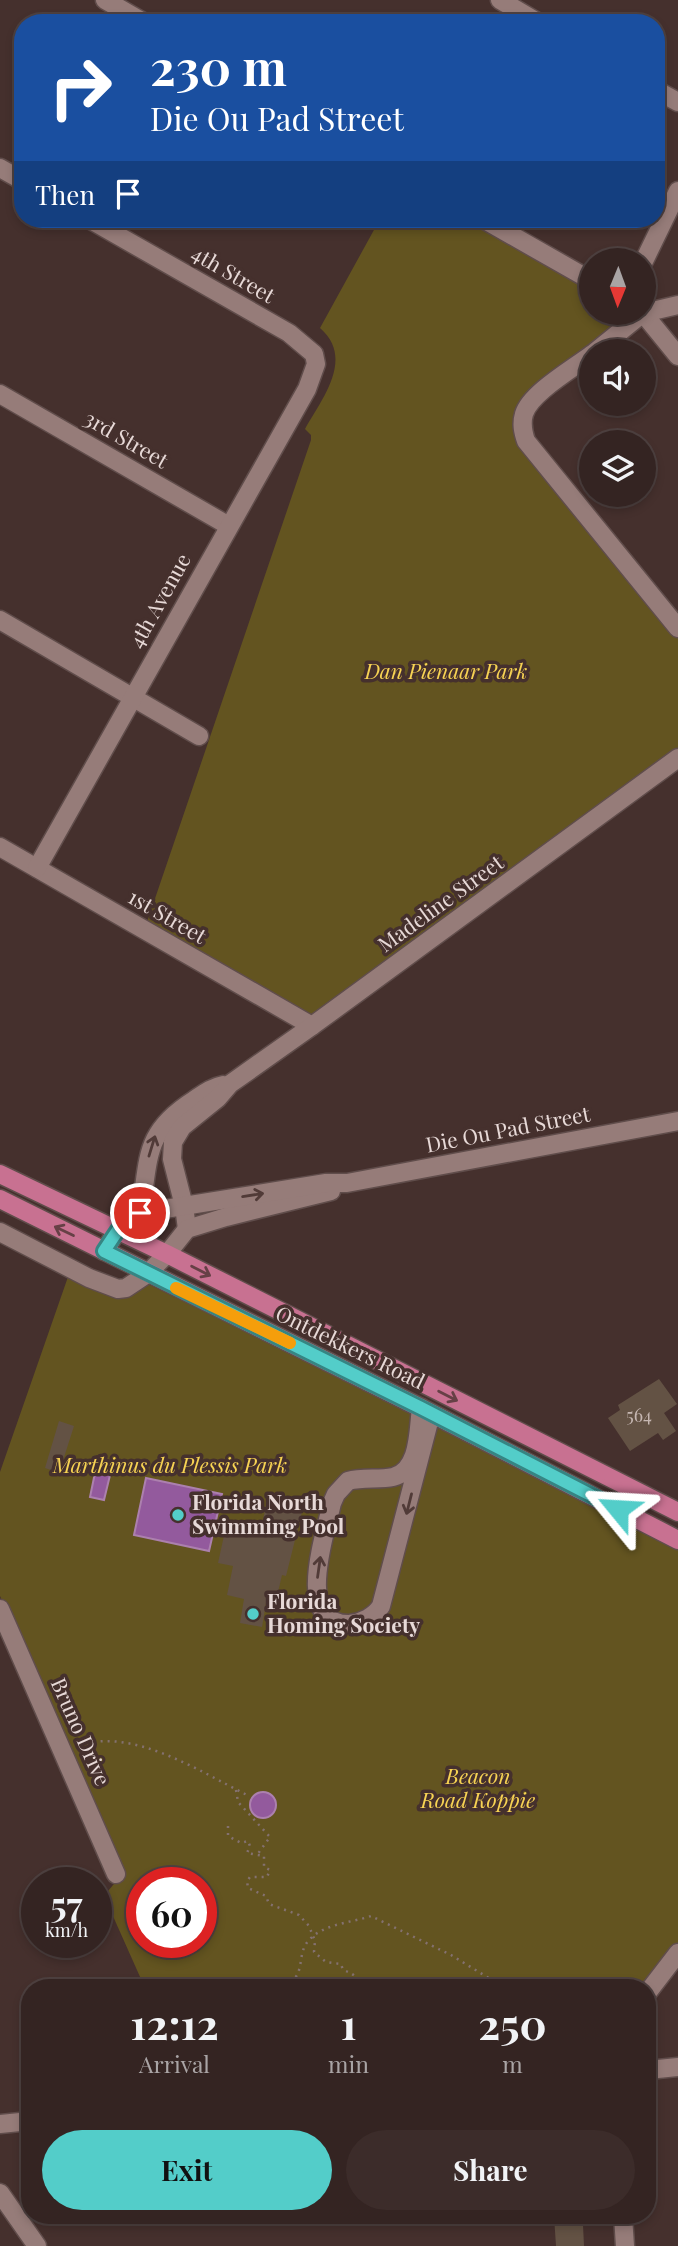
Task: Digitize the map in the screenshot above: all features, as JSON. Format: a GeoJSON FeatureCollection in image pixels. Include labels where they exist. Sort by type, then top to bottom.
{"type":"FeatureCollection","features":[{"type":"Feature","properties":{"kind":"main road","name":"Ontdekkers Road"},"geometry":{"type":"LineString","coordinates":[[0,1174],[167,1254],[677,1509]]}},
{"type":"Feature","properties":{"kind":"main road","name":"Ontdekkers Road"},"geometry":{"type":"LineString","coordinates":[[0,1199],[671,1536]]}},
{"type":"Feature","properties":{"kind":"street"},"geometry":{"type":"LineString","coordinates":[[105,0],[129,14]]}},
{"type":"Feature","properties":{"kind":"street"},"geometry":{"type":"LineString","coordinates":[[500,0],[524,14]]}},
{"type":"Feature","properties":{"kind":"street"},"geometry":{"type":"LineString","coordinates":[[665,218],[678,191]]}},
{"type":"Feature","properties":{"kind":"street","name":"4th Street"},"geometry":{"type":"LineString","coordinates":[[105,228],[289,334],[314,354]]}},
{"type":"Feature","properties":{"kind":"street"},"geometry":{"type":"LineString","coordinates":[[499,228],[579,274]]}},
{"type":"Feature","properties":{"kind":"street"},"geometry":{"type":"LineString","coordinates":[[650,248],[660,228]]}},
{"type":"Feature","properties":{"kind":"street"},"geometry":{"type":"LineString","coordinates":[[656,310],[678,305]]}},
{"type":"Feature","properties":{"kind":"street"},"geometry":{"type":"LineString","coordinates":[[610,339],[627,326]]}},
{"type":"Feature","properties":{"kind":"street"},"geometry":{"type":"LineString","coordinates":[[654,326],[678,356]]}},
{"type":"Feature","properties":{"kind":"street","name":"4th Avenue"},"geometry":{"type":"LineString","coordinates":[[37,868],[307,389],[316,364],[314,354]]}},
{"type":"Feature","properties":{"kind":"street"},"geometry":{"type":"LineString","coordinates":[[579,364],[529,404],[523,417],[526,441],[678,628]]}},
{"type":"Feature","properties":{"kind":"street","name":"3rd Street"},"geometry":{"type":"LineString","coordinates":[[0,394],[229,526]]}},
{"type":"Feature","properties":{"kind":"street"},"geometry":{"type":"LineString","coordinates":[[0,620],[199,736]]}},
{"type":"Feature","properties":{"kind":"street","name":"Madeline Street"},"geometry":{"type":"LineString","coordinates":[[187,1229],[172,1159],[173,1142],[182,1127],[218,1098],[230,1084],[678,758]]}},
{"type":"Feature","properties":{"kind":"street","name":"1st Street"},"geometry":{"type":"LineString","coordinates":[[0,847],[312,1026]]}},
{"type":"Feature","properties":{"kind":"street","name":"Madeline Street"},"geometry":{"type":"LineString","coordinates":[[140,1213],[152,1144],[163,1124],[186,1105],[215,1087],[230,1084]]}},
{"type":"Feature","properties":{"kind":"street","name":"Die Ou Pad Street"},"geometry":{"type":"LineString","coordinates":[[104,1251],[118,1230],[140,1213],[326,1182],[346,1183],[678,1121]]}},
{"type":"Feature","properties":{"kind":"street","name":"Die Ou Pad Street"},"geometry":{"type":"LineString","coordinates":[[187,1229],[226,1217],[327,1194],[346,1183]]}},
{"type":"Feature","properties":{"kind":"street"},"geometry":{"type":"LineString","coordinates":[[0,1232],[110,1287],[126,1288],[147,1274],[187,1229]]}},
{"type":"Feature","properties":{"kind":"street"},"geometry":{"type":"LineString","coordinates":[[426,1411],[382,1606],[373,1615],[357,1622],[336,1621],[321,1609],[316,1591],[318,1567],[332,1503],[348,1481],[395,1476],[408,1469],[426,1411]]}},
{"type":"Feature","properties":{"kind":"street"},"geometry":{"type":"LineString","coordinates":[[671,1536],[677,1509]]}},
{"type":"Feature","properties":{"kind":"street","name":"Bruno Drive"},"geometry":{"type":"LineString","coordinates":[[0,1609],[116,1874]]}},
{"type":"Feature","properties":{"kind":"street"},"geometry":{"type":"LineString","coordinates":[[656,1982],[678,1953]]}},
{"type":"Feature","properties":{"kind":"street"},"geometry":{"type":"LineString","coordinates":[[656,2069],[678,2067]]}},
{"type":"Feature","properties":{"kind":"street"},"geometry":{"type":"LineString","coordinates":[[0,2124],[21,2122]]}},
{"type":"Feature","properties":{"kind":"street"},"geometry":{"type":"LineString","coordinates":[[0,2193],[21,2223]]}},
{"type":"Feature","properties":{"kind":"street"},"geometry":{"type":"LineString","coordinates":[[22,2224],[37,2246]]}},
{"type":"Feature","properties":{"kind":"street"},"geometry":{"type":"LineString","coordinates":[[624,2224],[625,2246]]}},
{"type":"Feature","properties":{"kind":"path"},"geometry":{"type":"LineString","coordinates":[[63,1750],[94,1740],[117,1740],[172,1757],[247,1795]]}},
{"type":"Feature","properties":{"kind":"path"},"geometry":{"type":"LineString","coordinates":[[236,1790],[239,1802],[270,1837],[257,1855]]}},
{"type":"Feature","properties":{"kind":"path"},"geometry":{"type":"LineString","coordinates":[[228,1826],[228,1836],[241,1843],[248,1841],[250,1846],[247,1853],[264,1856],[264,1867],[270,1870],[269,1875],[250,1877],[247,1881],[248,1888],[266,1896],[270,1904],[299,1915],[309,1926],[315,1941],[314,1952],[326,1962],[341,1964],[343,1970],[355,1974],[359,1979]]}},
{"type":"Feature","properties":{"kind":"path"},"geometry":{"type":"LineString","coordinates":[[292,1979],[297,1976],[306,1944],[313,1937],[348,1921],[371,1916],[451,1955],[490,1979]]}},
{"type":"Feature","properties":{"kind":"green space","name":"Dan Pienaar Park"},"geometry":{"type":"Polygon","coordinates":[[[375,228],[489,228],[579,280],[579,326],[616,326],[600,339],[579,339],[579,356],[534,391],[522,445],[678,637],[678,751],[312,1020],[146,925],[311,440],[311,435],[305,429],[332,378],[335,352],[330,340],[320,328],[375,228]]]}},
{"type":"Feature","properties":{"kind":"green space","name":"Beacon Road Koppie"},"geometry":{"type":"Polygon","coordinates":[[[69,1274],[108,1293],[144,1282],[407,1410],[678,1549],[678,1944],[650,1979],[141,1979],[132,1958],[217,1958],[217,1867],[126,1867],[126,1945],[112,1914],[112,1886],[118,1879],[64,1739],[0,1596],[0,1472],[69,1274]]]}},
{"type":"Feature","properties":{"kind":"shaded area"},"geometry":{"type":"Polygon","coordinates":[[[96,1468],[111,1471],[104,1500],[90,1497],[96,1468]]]}},
{"type":"Feature","properties":{"kind":"shaded area","name":"Florida North Swimming Pool"},"geometry":{"type":"Polygon","coordinates":[[[146,1478],[222,1494],[209,1551],[134,1535],[146,1478]]]}},
{"type":"Feature","properties":{"kind":"shaded area"},"geometry":{"type":"Polygon","coordinates":[[[263,1792],[273,1795],[276,1805],[273,1815],[263,1818],[253,1815],[250,1805],[253,1795],[263,1792]]]}},
{"type":"Feature","properties":{"kind":"building"},"geometry":{"type":"Polygon","coordinates":[[[659,1379],[677,1404],[664,1413],[676,1431],[663,1440],[658,1433],[630,1451],[608,1418],[620,1410],[618,1405],[659,1379]]]}},
{"type":"Feature","properties":{"kind":"building"},"geometry":{"type":"Polygon","coordinates":[[[59,1421],[74,1426],[59,1473],[45,1468],[59,1421]]]}},
{"type":"Feature","properties":{"kind":"building","name":"Florida North Swimming Pool"},"geometry":{"type":"Polygon","coordinates":[[[267,1500],[295,1506],[294,1511],[302,1512],[286,1576],[282,1575],[275,1605],[266,1603],[262,1627],[240,1623],[244,1599],[227,1595],[233,1566],[218,1563],[225,1531],[254,1536],[256,1524],[262,1525],[267,1500]]]}},
{"type":"Feature","properties":{"kind":"building"},"geometry":{"type":"Polygon","coordinates":[[[555,2224],[583,2225],[584,2246],[556,2246],[555,2224]]]}},
{"type":"Feature","properties":{"kind":"slow traffic"},"geometry":{"type":"LineString","coordinates":[[176,1288],[290,1343]]}},
{"type":"Feature","properties":{"kind":"place","name":"Florida North Swimming Pool"},"geometry":{"type":"Point","coordinates":[178,1515]}},
{"type":"Feature","properties":{"kind":"place","name":"Florida Homing Society"},"geometry":{"type":"Point","coordinates":[253,1614]}},
{"type":"Feature","properties":{"kind":"route"},"geometry":{"type":"LineString","coordinates":[[140,1213],[118,1230],[104,1251],[618,1509]]}},
{"type":"Feature","properties":{"kind":"park label","name":"Marthinus du Plessis Park"},"geometry":{"type":"Point","coordinates":[170,1466]}}]}
